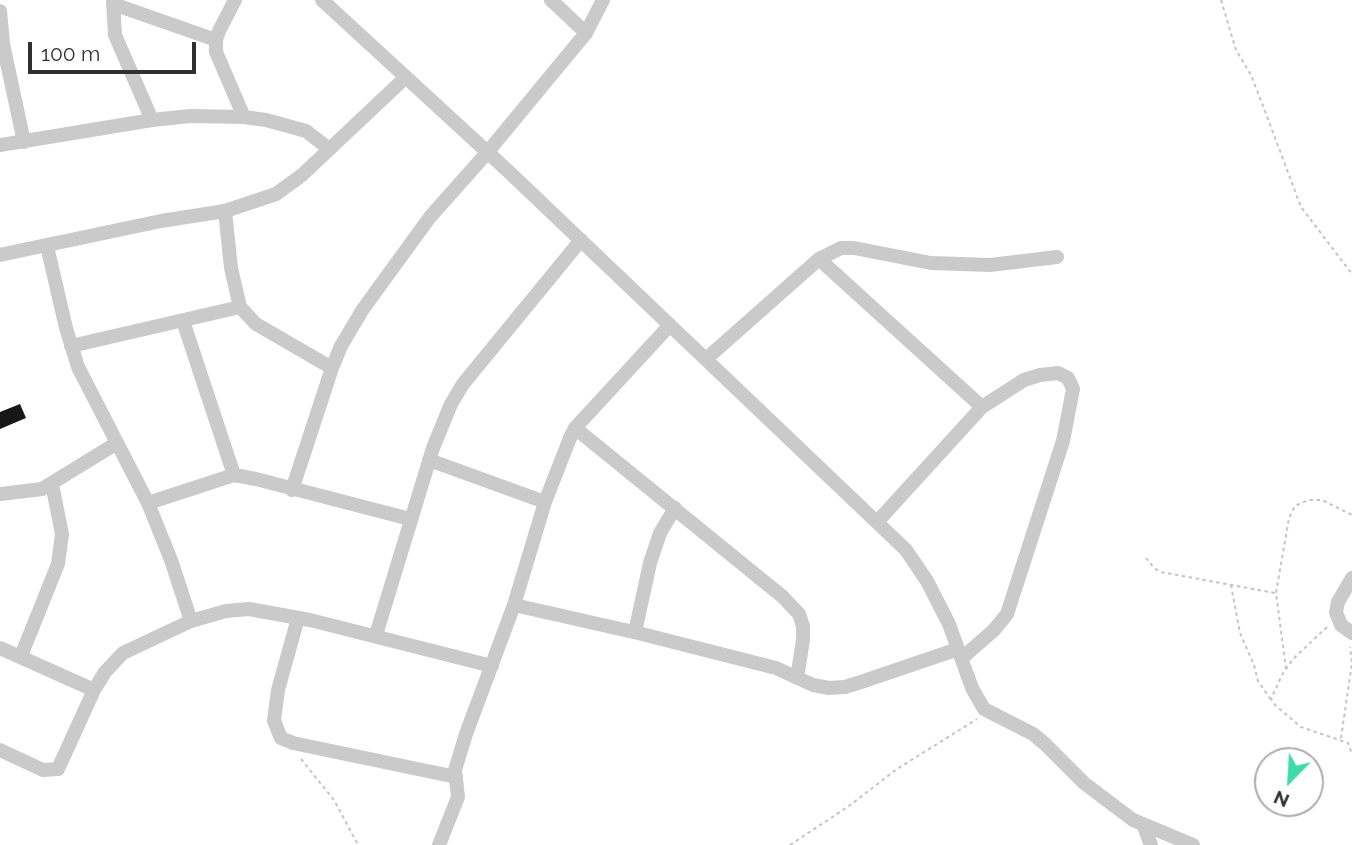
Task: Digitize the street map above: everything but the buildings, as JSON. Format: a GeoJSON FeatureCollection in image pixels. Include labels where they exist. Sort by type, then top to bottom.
{"type":"FeatureCollection","features":[{"type":"Feature","properties":{"kind":"street"},"geometry":{"type":"LineString","coordinates":[[235,0],[216,40],[216,52],[244,117]]}},
{"type":"Feature","properties":{"kind":"street"},"geometry":{"type":"LineString","coordinates":[[322,0],[581,240],[906,550],[927,581],[949,624],[972,688],[988,712],[1033,734],[1084,783],[1143,824],[1193,845]]}},
{"type":"Feature","properties":{"kind":"street"},"geometry":{"type":"LineString","coordinates":[[551,0],[586,33]]}},
{"type":"Feature","properties":{"kind":"street"},"geometry":{"type":"LineString","coordinates":[[292,489],[332,368],[341,346],[363,309],[430,217],[586,33],[603,0]]}},
{"type":"Feature","properties":{"kind":"street"},"geometry":{"type":"LineString","coordinates":[[152,120],[115,35],[113,2],[216,40]]}},
{"type":"Feature","properties":{"kind":"street"},"geometry":{"type":"LineString","coordinates":[[0,11],[1,44],[24,142]]}},
{"type":"Feature","properties":{"kind":"street"},"geometry":{"type":"LineString","coordinates":[[0,255],[161,221],[225,211],[276,194],[302,175],[406,77]]}},
{"type":"Feature","properties":{"kind":"street"},"geometry":{"type":"LineString","coordinates":[[0,145],[190,116],[244,117],[306,131],[328,148]]}},
{"type":"Feature","properties":{"kind":"street"},"geometry":{"type":"LineString","coordinates":[[225,211],[231,268],[240,307],[256,324],[332,368]]}},
{"type":"Feature","properties":{"kind":"street"},"geometry":{"type":"LineString","coordinates":[[376,635],[429,460],[452,404],[463,384],[581,240]]}},
{"type":"Feature","properties":{"kind":"street"},"geometry":{"type":"LineString","coordinates":[[47,246],[78,367],[148,503],[191,621]]}},
{"type":"Feature","properties":{"kind":"street"},"geometry":{"type":"LineString","coordinates":[[706,359],[819,259],[841,248],[854,248],[931,263],[990,265],[1057,257]]}},
{"type":"Feature","properties":{"kind":"street"},"geometry":{"type":"LineString","coordinates":[[819,259],[982,407]]}},
{"type":"Feature","properties":{"kind":"street"},"geometry":{"type":"LineString","coordinates":[[71,346],[240,307]]}},
{"type":"Feature","properties":{"kind":"street"},"geometry":{"type":"LineString","coordinates":[[183,321],[234,475]]}},
{"type":"Feature","properties":{"kind":"street"},"geometry":{"type":"LineString","coordinates":[[439,845],[455,811],[458,797],[456,770],[466,734],[514,605],[545,502],[576,428],[670,325]]}},
{"type":"Feature","properties":{"kind":"street"},"geometry":{"type":"LineString","coordinates":[[514,605],[776,668],[813,685],[845,687],[960,653],[994,630],[1007,614],[1063,441],[1073,389],[1068,379],[1058,373],[1024,380],[982,407],[877,522]]}},
{"type":"Feature","properties":{"kind":"street"},"geometry":{"type":"LineString","coordinates":[[576,428],[782,597],[799,614],[803,626],[803,640],[797,678]]}},
{"type":"Feature","properties":{"kind":"street"},"geometry":{"type":"LineString","coordinates":[[0,494],[42,489],[117,443]]}},
{"type":"Feature","properties":{"kind":"street"},"geometry":{"type":"LineString","coordinates":[[429,460],[545,502]]}},
{"type":"Feature","properties":{"kind":"street"},"geometry":{"type":"LineString","coordinates":[[148,503],[234,475],[410,519]]}},
{"type":"Feature","properties":{"kind":"street"},"geometry":{"type":"LineString","coordinates":[[21,656],[58,564],[62,534],[52,484]]}},
{"type":"Feature","properties":{"kind":"street"},"geometry":{"type":"LineString","coordinates":[[635,632],[650,564],[660,533],[675,508]]}},
{"type":"Feature","properties":{"kind":"street"},"geometry":{"type":"LineString","coordinates":[[1351,632],[1337,618],[1338,602],[1352,578]]}},
{"type":"Feature","properties":{"kind":"street"},"geometry":{"type":"LineString","coordinates":[[0,750],[43,770],[58,769],[94,690],[105,672],[123,653],[191,621],[226,611],[249,609],[298,618],[376,635],[492,666]]}},
{"type":"Feature","properties":{"kind":"street"},"geometry":{"type":"LineString","coordinates":[[298,618],[278,690],[274,720],[281,738],[293,743],[456,777]]}},
{"type":"Feature","properties":{"kind":"street"},"geometry":{"type":"LineString","coordinates":[[0,648],[94,690]]}},
{"type":"Feature","properties":{"kind":"street"},"geometry":{"type":"LineString","coordinates":[[1143,824],[1151,845]]}},
{"type":"Feature","properties":{"kind":"path"},"geometry":{"type":"LineString","coordinates":[[1221,0],[1237,50],[1251,75],[1301,207],[1352,274]]}},
{"type":"Feature","properties":{"kind":"path"},"geometry":{"type":"LineString","coordinates":[[1286,669],[1276,593],[1289,519],[1295,506],[1308,500],[1322,500],[1352,514]]}},
{"type":"Feature","properties":{"kind":"path"},"geometry":{"type":"LineString","coordinates":[[1146,558],[1161,572],[1276,593]]}},
{"type":"Feature","properties":{"kind":"path"},"geometry":{"type":"LineString","coordinates":[[1231,585],[1240,633],[1258,681],[1272,701],[1301,727],[1348,743],[1352,754]]}},
{"type":"Feature","properties":{"kind":"path"},"geometry":{"type":"LineString","coordinates":[[1272,701],[1272,696],[1293,659],[1337,618]]}},
{"type":"Feature","properties":{"kind":"path"},"geometry":{"type":"LineString","coordinates":[[1341,739],[1352,663],[1351,632]]}},
{"type":"Feature","properties":{"kind":"path"},"geometry":{"type":"LineString","coordinates":[[790,845],[849,806],[897,769],[988,712]]}},
{"type":"Feature","properties":{"kind":"path"},"geometry":{"type":"LineString","coordinates":[[293,743],[301,761],[334,800],[358,845]]}}]}
